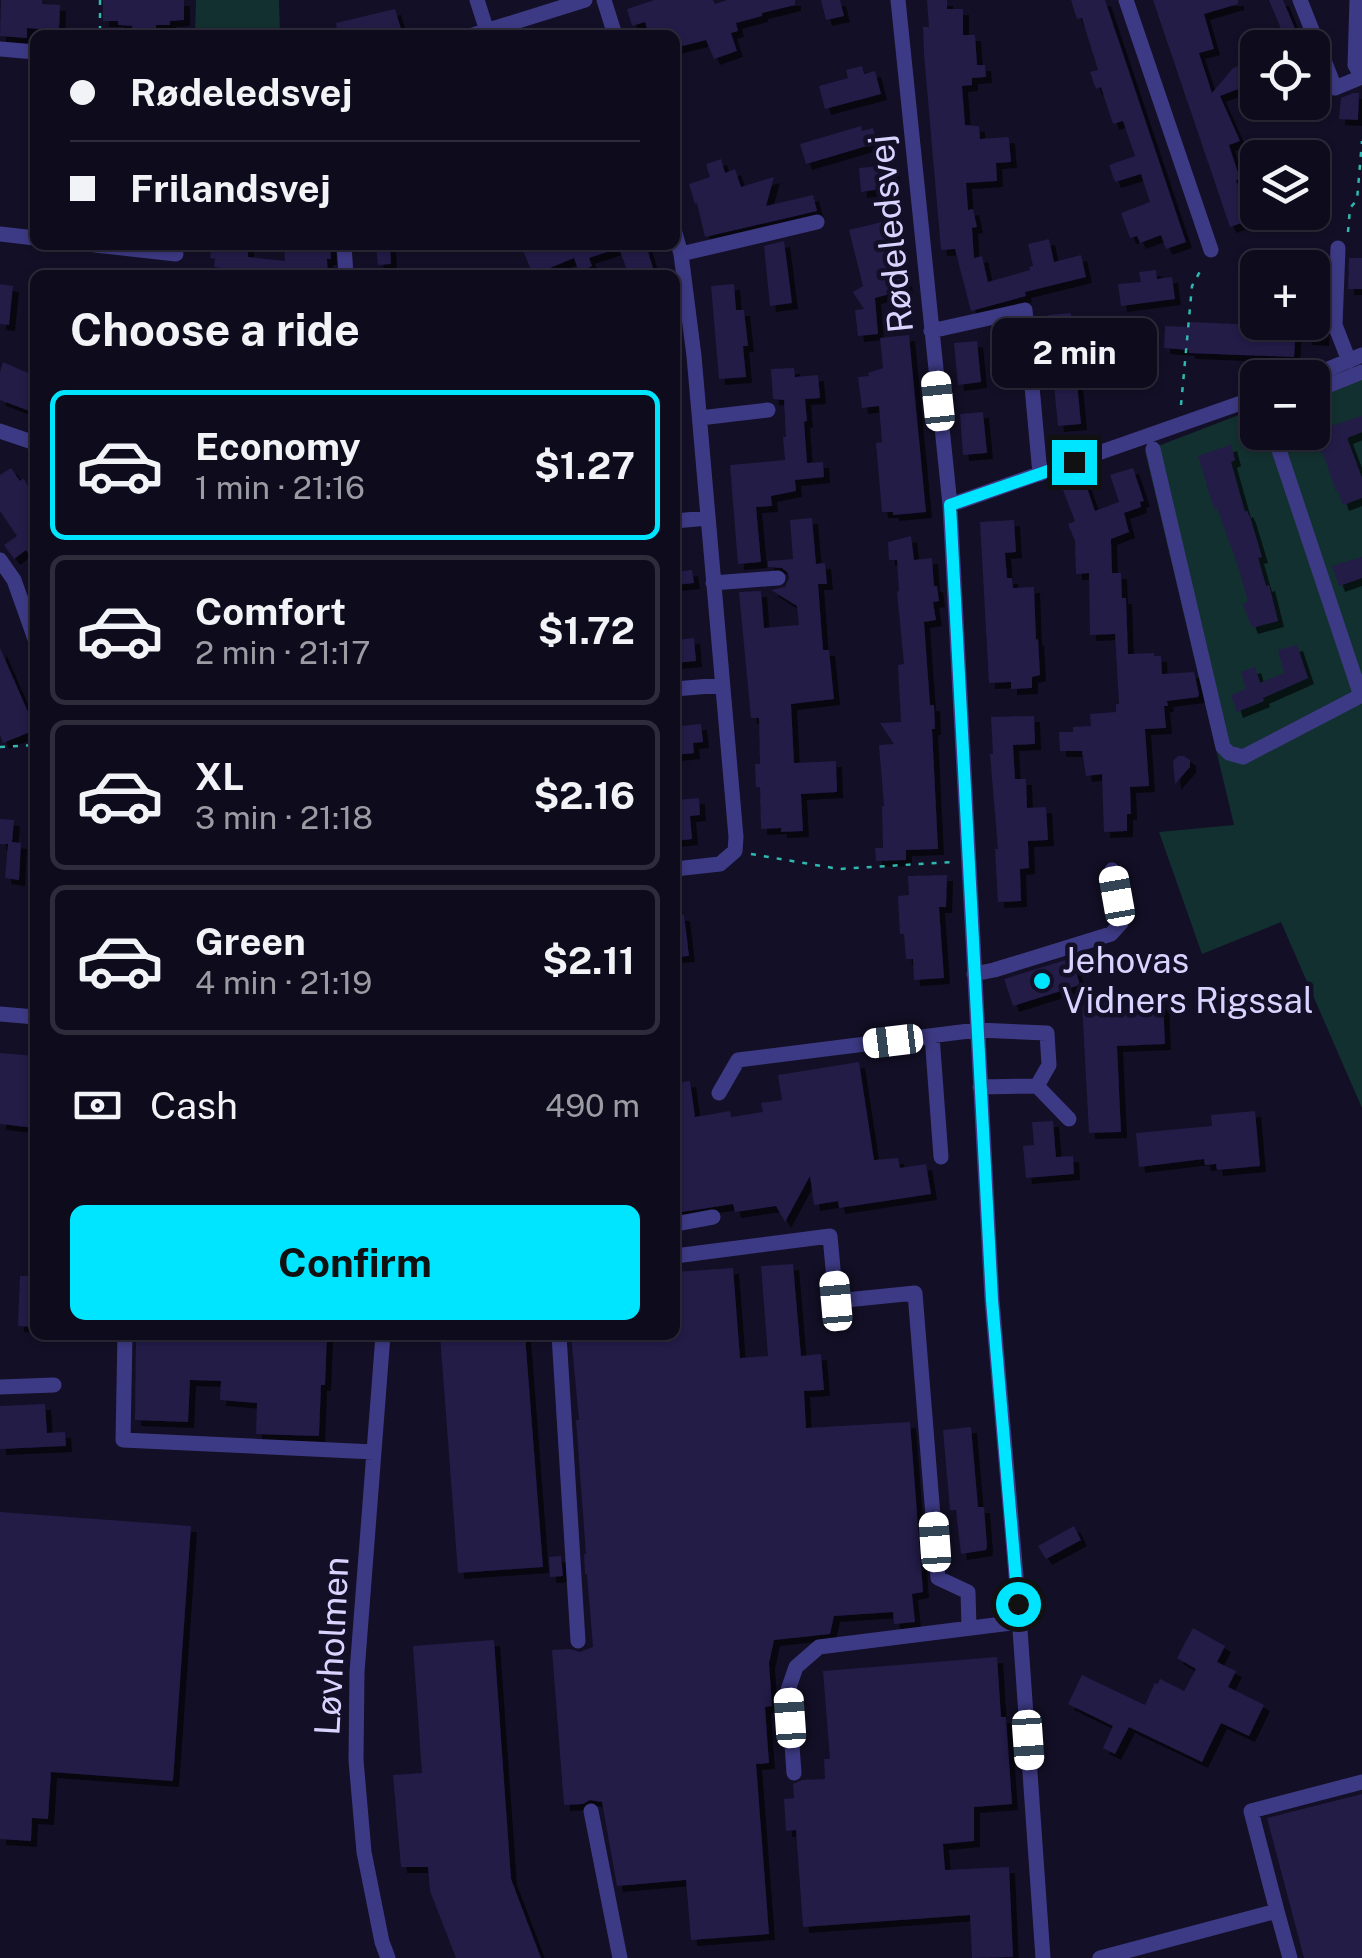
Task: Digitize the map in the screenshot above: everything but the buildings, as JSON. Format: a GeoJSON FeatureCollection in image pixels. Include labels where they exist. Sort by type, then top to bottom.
{"type":"FeatureCollection","features":[{"type":"Feature","properties":{"kind":"street"},"geometry":{"type":"LineString","coordinates":[[477,0],[480,30]]}},
{"type":"Feature","properties":{"kind":"street"},"geometry":{"type":"LineString","coordinates":[[490,30],[585,0]]}},
{"type":"Feature","properties":{"kind":"street"},"geometry":{"type":"LineString","coordinates":[[604,0],[613,30]]}},
{"type":"Feature","properties":{"kind":"street","name":"Rødeledsvej"},"geometry":{"type":"LineString","coordinates":[[898,0],[950,505],[992,1300],[1043,1958]]}},
{"type":"Feature","properties":{"kind":"street"},"geometry":{"type":"LineString","coordinates":[[1126,0],[1211,250]]}},
{"type":"Feature","properties":{"kind":"street"},"geometry":{"type":"LineString","coordinates":[[1300,0],[1335,88],[1362,77],[1355,65],[1357,0]]}},
{"type":"Feature","properties":{"kind":"street"},"geometry":{"type":"LineString","coordinates":[[0,49],[30,52]]}},
{"type":"Feature","properties":{"kind":"street"},"geometry":{"type":"LineString","coordinates":[[680,254],[817,222]]}},
{"type":"Feature","properties":{"kind":"street"},"geometry":{"type":"LineString","coordinates":[[0,234],[30,237]]}},
{"type":"Feature","properties":{"kind":"street"},"geometry":{"type":"LineString","coordinates":[[1330,368],[1355,358],[1334,325],[1338,248]]}},
{"type":"Feature","properties":{"kind":"street"},"geometry":{"type":"LineString","coordinates":[[140,250],[176,254]]}},
{"type":"Feature","properties":{"kind":"street"},"geometry":{"type":"LineString","coordinates":[[679,250],[700,418],[735,851],[720,864],[680,868]]}},
{"type":"Feature","properties":{"kind":"street"},"geometry":{"type":"LineString","coordinates":[[930,332],[1025,310],[1040,474]]}},
{"type":"Feature","properties":{"kind":"street"},"geometry":{"type":"LineString","coordinates":[[680,357],[694,356]]}},
{"type":"Feature","properties":{"kind":"street"},"geometry":{"type":"LineString","coordinates":[[1330,385],[1362,372]]}},
{"type":"Feature","properties":{"kind":"street"},"geometry":{"type":"LineString","coordinates":[[950,505],[1240,404]]}},
{"type":"Feature","properties":{"kind":"street"},"geometry":{"type":"LineString","coordinates":[[700,418],[768,410]]}},
{"type":"Feature","properties":{"kind":"street"},"geometry":{"type":"LineString","coordinates":[[0,430],[30,441]]}},
{"type":"Feature","properties":{"kind":"street"},"geometry":{"type":"LineString","coordinates":[[1153,449],[1223,746],[1229,753],[1243,757],[1361,696],[1279,450]]}},
{"type":"Feature","properties":{"kind":"street"},"geometry":{"type":"LineString","coordinates":[[680,521],[707,518]]}},
{"type":"Feature","properties":{"kind":"street"},"geometry":{"type":"LineString","coordinates":[[0,560],[14,580],[30,625]]}},
{"type":"Feature","properties":{"kind":"street"},"geometry":{"type":"LineString","coordinates":[[713,584],[778,578]]}},
{"type":"Feature","properties":{"kind":"street"},"geometry":{"type":"LineString","coordinates":[[680,689],[722,685]]}},
{"type":"Feature","properties":{"kind":"street"},"geometry":{"type":"LineString","coordinates":[[974,974],[1111,934],[1122,923],[1112,870]]}},
{"type":"Feature","properties":{"kind":"street"},"geometry":{"type":"LineString","coordinates":[[0,1014],[30,1017]]}},
{"type":"Feature","properties":{"kind":"street"},"geometry":{"type":"LineString","coordinates":[[719,1093],[738,1060],[977,1030],[1047,1033],[1049,1065],[1038,1086]]}},
{"type":"Feature","properties":{"kind":"street"},"geometry":{"type":"LineString","coordinates":[[932,1036],[941,1157]]}},
{"type":"Feature","properties":{"kind":"street"},"geometry":{"type":"LineString","coordinates":[[980,1087],[1038,1086],[1069,1119]]}},
{"type":"Feature","properties":{"kind":"street"},"geometry":{"type":"LineString","coordinates":[[680,1223],[713,1217]]}},
{"type":"Feature","properties":{"kind":"street"},"geometry":{"type":"LineString","coordinates":[[680,1255],[830,1236],[836,1301],[915,1293],[938,1578],[968,1592],[969,1628]]}},
{"type":"Feature","properties":{"kind":"street"},"geometry":{"type":"LineString","coordinates":[[124,1340],[123,1440],[374,1452]]}},
{"type":"Feature","properties":{"kind":"street","name":"Løvholmen"},"geometry":{"type":"LineString","coordinates":[[383,1340],[357,1672],[356,1760],[364,1852],[388,1958]]}},
{"type":"Feature","properties":{"kind":"street"},"geometry":{"type":"LineString","coordinates":[[559,1340],[578,1641]]}},
{"type":"Feature","properties":{"kind":"street"},"geometry":{"type":"LineString","coordinates":[[0,1387],[54,1385]]}},
{"type":"Feature","properties":{"kind":"street"},"geometry":{"type":"LineString","coordinates":[[794,1773],[788,1690],[796,1667],[819,1647],[1019,1622]]}},
{"type":"Feature","properties":{"kind":"street"},"geometry":{"type":"LineString","coordinates":[[1290,1958],[1251,1811],[1362,1782]]}},
{"type":"Feature","properties":{"kind":"street"},"geometry":{"type":"LineString","coordinates":[[591,1811],[620,1958]]}},
{"type":"Feature","properties":{"kind":"street"},"geometry":{"type":"LineString","coordinates":[[1100,1958],[1278,1911]]}},
{"type":"Feature","properties":{"kind":"path"},"geometry":{"type":"LineString","coordinates":[[100,0],[100,30]]}},
{"type":"Feature","properties":{"kind":"path"},"geometry":{"type":"LineString","coordinates":[[1338,248],[1347,244],[1350,208],[1357,200],[1362,141]]}},
{"type":"Feature","properties":{"kind":"path"},"geometry":{"type":"LineString","coordinates":[[1179,426],[1192,286],[1211,250]]}},
{"type":"Feature","properties":{"kind":"path"},"geometry":{"type":"LineString","coordinates":[[0,748],[30,745]]}},
{"type":"Feature","properties":{"kind":"path"},"geometry":{"type":"LineString","coordinates":[[735,851],[840,869],[968,861]]}},
{"type":"Feature","properties":{"kind":"green space"},"geometry":{"type":"Polygon","coordinates":[[[196,0],[279,0],[280,30],[195,30],[196,0]]]}},
{"type":"Feature","properties":{"kind":"green space"},"geometry":{"type":"Polygon","coordinates":[[[1362,368],[1362,1108],[1281,922],[1202,954],[1159,832],[1234,825],[1145,451],[1240,415],[1240,450],[1330,450],[1330,380],[1362,368]]]}},
{"type":"Feature","properties":{"kind":"place","name":"Jehovas Vidners Rigssal"},"geometry":{"type":"Point","coordinates":[1042,981]}},
{"type":"Feature","properties":{"kind":"route"},"geometry":{"type":"LineString","coordinates":[[1018,1604],[992,1300],[950,505],[1074,462]]}}]}
